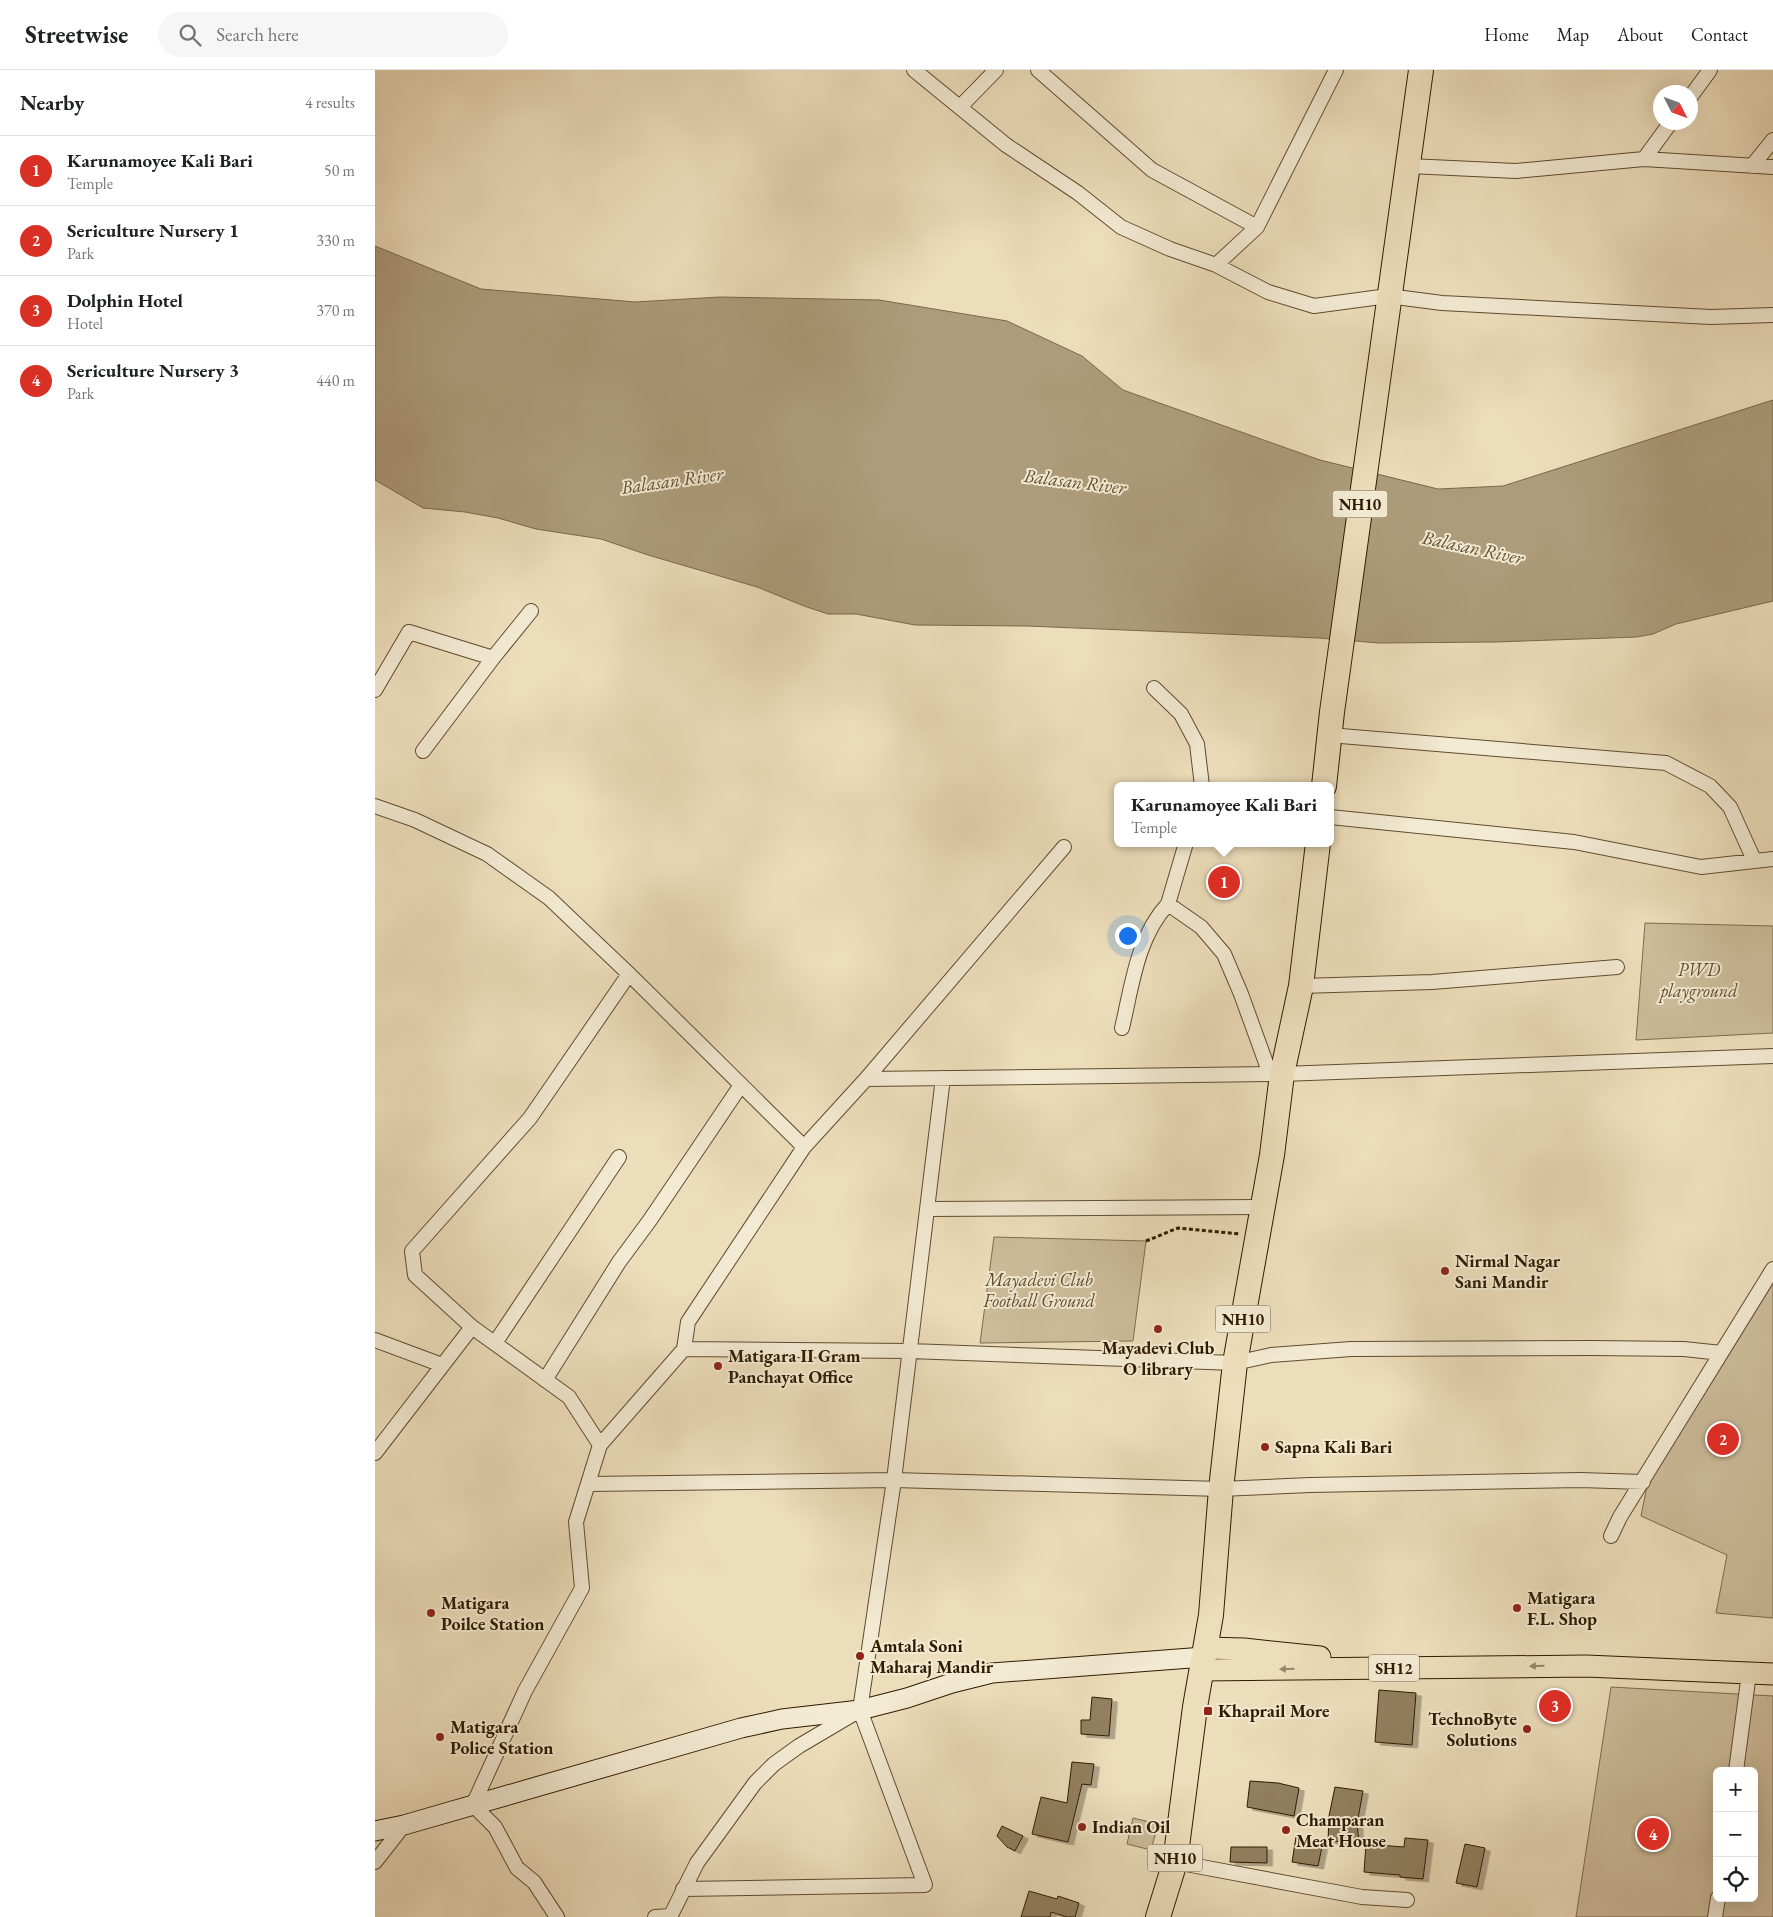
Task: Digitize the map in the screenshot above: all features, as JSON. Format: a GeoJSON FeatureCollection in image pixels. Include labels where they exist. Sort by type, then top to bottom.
{"type":"FeatureCollection","features":[{"type":"Feature","properties":{"kind":"highway","name":"NH10"},"geometry":{"type":"LineString","coordinates":[[1324,782],[1332,712],[1421,70]]}},
{"type":"Feature","properties":{"kind":"highway","name":"NH10"},"geometry":{"type":"LineString","coordinates":[[1158,1917],[1175,1862],[1195,1707],[1211,1615],[1221,1489],[1235,1363],[1273,1155],[1276,1074],[1301,986],[1318,847]]}},
{"type":"Feature","properties":{"kind":"highway"},"geometry":{"type":"LineString","coordinates":[[1141,1917],[1183,1797]]}},
{"type":"Feature","properties":{"kind":"main road"},"geometry":{"type":"LineString","coordinates":[[1211,1615],[1227,1638],[1244,1648]]}},
{"type":"Feature","properties":{"kind":"main road","name":"SH12"},"geometry":{"type":"LineString","coordinates":[[1204,1658],[1244,1648],[1416,1668]]}},
{"type":"Feature","properties":{"kind":"main road","name":"SH12"},"geometry":{"type":"LineString","coordinates":[[1204,1658],[1416,1668],[1586,1666],[1773,1674]]}},
{"type":"Feature","properties":{"kind":"street"},"geometry":{"type":"LineString","coordinates":[[914,70],[1005,145],[1078,194],[1121,227],[1170,249],[1216,265],[1268,292],[1314,306],[1389,296],[1441,303],[1711,317],[1773,315]]}},
{"type":"Feature","properties":{"kind":"street"},"geometry":{"type":"LineString","coordinates":[[960,107],[996,70]]}},
{"type":"Feature","properties":{"kind":"street"},"geometry":{"type":"LineString","coordinates":[[1038,70],[1152,170],[1257,227]]}},
{"type":"Feature","properties":{"kind":"street"},"geometry":{"type":"LineString","coordinates":[[1698,86],[1710,70]]}},
{"type":"Feature","properties":{"kind":"street"},"geometry":{"type":"LineString","coordinates":[[1216,265],[1257,227],[1332,71]]}},
{"type":"Feature","properties":{"kind":"street"},"geometry":{"type":"LineString","coordinates":[[1644,158],[1665,130]]}},
{"type":"Feature","properties":{"kind":"street"},"geometry":{"type":"LineString","coordinates":[[1753,166],[1773,140]]}},
{"type":"Feature","properties":{"kind":"street"},"geometry":{"type":"LineString","coordinates":[[1409,166],[1516,172],[1644,158],[1773,167]]}},
{"type":"Feature","properties":{"kind":"street"},"geometry":{"type":"LineString","coordinates":[[423,751],[531,611]]}},
{"type":"Feature","properties":{"kind":"street"},"geometry":{"type":"LineString","coordinates":[[375,690],[409,632],[493,658]]}},
{"type":"Feature","properties":{"kind":"street"},"geometry":{"type":"LineString","coordinates":[[1154,688],[1181,714],[1197,744],[1202,782]]}},
{"type":"Feature","properties":{"kind":"street"},"geometry":{"type":"LineString","coordinates":[[1329,735],[1666,764],[1710,786],[1730,807],[1754,860]]}},
{"type":"Feature","properties":{"kind":"street"},"geometry":{"type":"LineString","coordinates":[[375,806],[415,820],[487,854],[549,898],[629,974],[803,1147]]}},
{"type":"Feature","properties":{"kind":"street"},"geometry":{"type":"LineString","coordinates":[[1334,817],[1574,842],[1701,867],[1773,858]]}},
{"type":"Feature","properties":{"kind":"street"},"geometry":{"type":"LineString","coordinates":[[473,1805],[525,1691],[582,1588],[576,1522],[600,1445],[685,1349],[688,1322],[803,1147],[866,1079],[1063,847]]}},
{"type":"Feature","properties":{"kind":"street"},"geometry":{"type":"LineString","coordinates":[[1122,1028],[1138,956],[1159,914],[1168,904],[1185,847]]}},
{"type":"Feature","properties":{"kind":"street"},"geometry":{"type":"LineString","coordinates":[[1168,904],[1201,927],[1224,954],[1276,1074]]}},
{"type":"Feature","properties":{"kind":"street"},"geometry":{"type":"LineString","coordinates":[[1301,986],[1432,982],[1617,967]]}},
{"type":"Feature","properties":{"kind":"street"},"geometry":{"type":"LineString","coordinates":[[600,1445],[569,1396],[472,1327],[415,1275],[412,1251],[530,1118],[629,974]]}},
{"type":"Feature","properties":{"kind":"street"},"geometry":{"type":"LineString","coordinates":[[866,1079],[1276,1074],[1773,1056]]}},
{"type":"Feature","properties":{"kind":"street"},"geometry":{"type":"LineString","coordinates":[[683,1889],[925,1885],[861,1710],[894,1480],[943,1078]]}},
{"type":"Feature","properties":{"kind":"street"},"geometry":{"type":"LineString","coordinates":[[545,1380],[619,1262],[650,1220],[741,1085]]}},
{"type":"Feature","properties":{"kind":"street"},"geometry":{"type":"LineString","coordinates":[[495,1343],[619,1157]]}},
{"type":"Feature","properties":{"kind":"street"},"geometry":{"type":"LineString","coordinates":[[927,1209],[1262,1207]]}},
{"type":"Feature","properties":{"kind":"street"},"geometry":{"type":"LineString","coordinates":[[1611,1536],[1620,1517],[1773,1269]]}},
{"type":"Feature","properties":{"kind":"street"},"geometry":{"type":"LineString","coordinates":[[375,1453],[472,1327]]}},
{"type":"Feature","properties":{"kind":"street"},"geometry":{"type":"LineString","coordinates":[[375,1340],[443,1365]]}},
{"type":"Feature","properties":{"kind":"street"},"geometry":{"type":"LineString","coordinates":[[685,1349],[910,1351],[1235,1363],[1271,1355],[1351,1349],[1684,1349],[1721,1353]]}},
{"type":"Feature","properties":{"kind":"street"},"geometry":{"type":"LineString","coordinates":[[588,1484],[894,1480],[1221,1489],[1310,1485],[1553,1480],[1643,1482]]}},
{"type":"Feature","properties":{"kind":"street"},"geometry":{"type":"LineString","coordinates":[[375,1831],[404,1825],[741,1728],[781,1719],[861,1710],[992,1673],[1204,1658]]}},
{"type":"Feature","properties":{"kind":"street"},"geometry":{"type":"LineString","coordinates":[[1736,1767],[1749,1673]]}},
{"type":"Feature","properties":{"kind":"street"},"geometry":{"type":"LineString","coordinates":[[655,1917],[670,1916],[697,1863],[755,1783],[774,1764],[799,1746],[861,1710]]}},
{"type":"Feature","properties":{"kind":"street"},"geometry":{"type":"LineString","coordinates":[[473,1805],[495,1827],[517,1868],[534,1882],[557,1917]]}},
{"type":"Feature","properties":{"kind":"street"},"geometry":{"type":"LineString","coordinates":[[375,1862],[404,1825]]}},
{"type":"Feature","properties":{"kind":"street"},"geometry":{"type":"LineString","coordinates":[[1175,1862],[1362,1897],[1407,1900]]}},
{"type":"Feature","properties":{"kind":"street"},"geometry":{"type":"LineString","coordinates":[[1715,1917],[1717,1902]]}},
{"type":"Feature","properties":{"kind":"path"},"geometry":{"type":"LineString","coordinates":[[1146,1241],[1178,1228],[1258,1235]]}},
{"type":"Feature","properties":{"kind":"green space","name":"PWD playground"},"geometry":{"type":"Polygon","coordinates":[[[1645,923],[1773,926],[1773,1033],[1636,1040],[1645,923]]]}},
{"type":"Feature","properties":{"kind":"green space","name":"Mayadevi Club Football Ground"},"geometry":{"type":"Polygon","coordinates":[[[994,1237],[1146,1241],[1133,1341],[980,1343],[994,1237]]]}},
{"type":"Feature","properties":{"kind":"green space"},"geometry":{"type":"Polygon","coordinates":[[[1773,1283],[1773,1618],[1716,1613],[1727,1555],[1641,1516],[1647,1486],[1655,1469],[1773,1283]]]}},
{"type":"Feature","properties":{"kind":"green space"},"geometry":{"type":"Polygon","coordinates":[[[1611,1687],[1773,1696],[1773,1917],[1576,1917],[1611,1687]]]}},
{"type":"Feature","properties":{"kind":"green space"},"geometry":{"type":"Polygon","coordinates":[[[1133,1818],[1158,1824],[1151,1850],[1127,1844],[1133,1818]]]}},
{"type":"Feature","properties":{"kind":"water","name":"Balasan River"},"geometry":{"type":"Polygon","coordinates":[[[375,246],[481,289],[635,302],[720,297],[879,300],[1007,321],[1082,356],[1123,390],[1320,460],[1438,489],[1503,486],[1773,400],[1773,601],[1676,624],[1653,634],[1637,637],[1496,642],[1379,643],[1319,638],[1027,626],[915,625],[856,614],[828,614],[757,587],[601,539],[536,529],[498,518],[465,512],[423,508],[375,480],[375,246]]]}},
{"type":"Feature","properties":{"kind":"building"},"geometry":{"type":"Polygon","coordinates":[[[1379,1690],[1416,1693],[1412,1745],[1375,1742],[1379,1690]]]}},
{"type":"Feature","properties":{"kind":"building"},"geometry":{"type":"Polygon","coordinates":[[[1092,1697],[1112,1699],[1109,1736],[1081,1734],[1081,1720],[1090,1720],[1092,1697]]]}},
{"type":"Feature","properties":{"kind":"building"},"geometry":{"type":"Polygon","coordinates":[[[1072,1762],[1094,1764],[1091,1785],[1082,1784],[1068,1842],[1032,1834],[1041,1797],[1067,1803],[1072,1762]]]}},
{"type":"Feature","properties":{"kind":"building"},"geometry":{"type":"Polygon","coordinates":[[[1250,1781],[1278,1783],[1299,1788],[1294,1816],[1247,1807],[1250,1781]]]}},
{"type":"Feature","properties":{"kind":"building"},"geometry":{"type":"Polygon","coordinates":[[[1335,1787],[1363,1791],[1357,1824],[1359,1842],[1328,1841],[1329,1816],[1335,1787]]]}},
{"type":"Feature","properties":{"kind":"building"},"geometry":{"type":"Polygon","coordinates":[[[1002,1826],[1023,1836],[1015,1851],[1007,1847],[997,1836],[1002,1826]]]}},
{"type":"Feature","properties":{"kind":"building"},"geometry":{"type":"Polygon","coordinates":[[[1296,1837],[1323,1842],[1318,1866],[1292,1862],[1296,1837]]]}},
{"type":"Feature","properties":{"kind":"building"},"geometry":{"type":"Polygon","coordinates":[[[1405,1838],[1428,1840],[1423,1879],[1364,1872],[1366,1844],[1404,1847],[1405,1838]]]}},
{"type":"Feature","properties":{"kind":"building"},"geometry":{"type":"Polygon","coordinates":[[[1465,1844],[1485,1848],[1477,1887],[1456,1883],[1465,1844]]]}},
{"type":"Feature","properties":{"kind":"building"},"geometry":{"type":"Polygon","coordinates":[[[1231,1847],[1267,1847],[1267,1863],[1230,1862],[1231,1847]]]}},
{"type":"Feature","properties":{"kind":"building"},"geometry":{"type":"Polygon","coordinates":[[[1029,1891],[1057,1899],[1058,1896],[1079,1903],[1075,1917],[1067,1917],[1051,1912],[1050,1917],[1021,1917],[1029,1891]]]}},
{"type":"Feature","properties":{"kind":"place","name":"Karunamoyee Kali Bari"},"geometry":{"type":"Point","coordinates":[1224,882]}},
{"type":"Feature","properties":{"kind":"place","name":"Nirmal Nagar Sani Mandir"},"geometry":{"type":"Point","coordinates":[1445,1271]}},
{"type":"Feature","properties":{"kind":"place","name":"Mayadevi Club O library"},"geometry":{"type":"Point","coordinates":[1158,1329]}},
{"type":"Feature","properties":{"kind":"place","name":"Matigara II Gram Panchayat Office"},"geometry":{"type":"Point","coordinates":[718,1366]}},
{"type":"Feature","properties":{"kind":"place","name":"Sericulture Nursery 1"},"geometry":{"type":"Point","coordinates":[1723,1439]}},
{"type":"Feature","properties":{"kind":"place","name":"Sapna Kali Bari"},"geometry":{"type":"Point","coordinates":[1265,1447]}},
{"type":"Feature","properties":{"kind":"place","name":"Matigara F.L. Shop"},"geometry":{"type":"Point","coordinates":[1517,1608]}},
{"type":"Feature","properties":{"kind":"place","name":"Matigara Poilce Station"},"geometry":{"type":"Point","coordinates":[431,1613]}},
{"type":"Feature","properties":{"kind":"place","name":"Amtala Soni Maharaj Mandir"},"geometry":{"type":"Point","coordinates":[860,1656]}},
{"type":"Feature","properties":{"kind":"place","name":"Dolphin Hotel"},"geometry":{"type":"Point","coordinates":[1555,1706]}},
{"type":"Feature","properties":{"kind":"place","name":"Khaprail More"},"geometry":{"type":"Point","coordinates":[1208,1711]}},
{"type":"Feature","properties":{"kind":"place","name":"TechnoByte Solutions"},"geometry":{"type":"Point","coordinates":[1527,1729]}},
{"type":"Feature","properties":{"kind":"place","name":"Matigara Police Station"},"geometry":{"type":"Point","coordinates":[440,1737]}},
{"type":"Feature","properties":{"kind":"place","name":"Indian Oil"},"geometry":{"type":"Point","coordinates":[1082,1827]}},
{"type":"Feature","properties":{"kind":"place","name":"Champaran Meat House"},"geometry":{"type":"Point","coordinates":[1286,1830]}},
{"type":"Feature","properties":{"kind":"place","name":"Sericulture Nursery 3"},"geometry":{"type":"Point","coordinates":[1653,1834]}}]}
